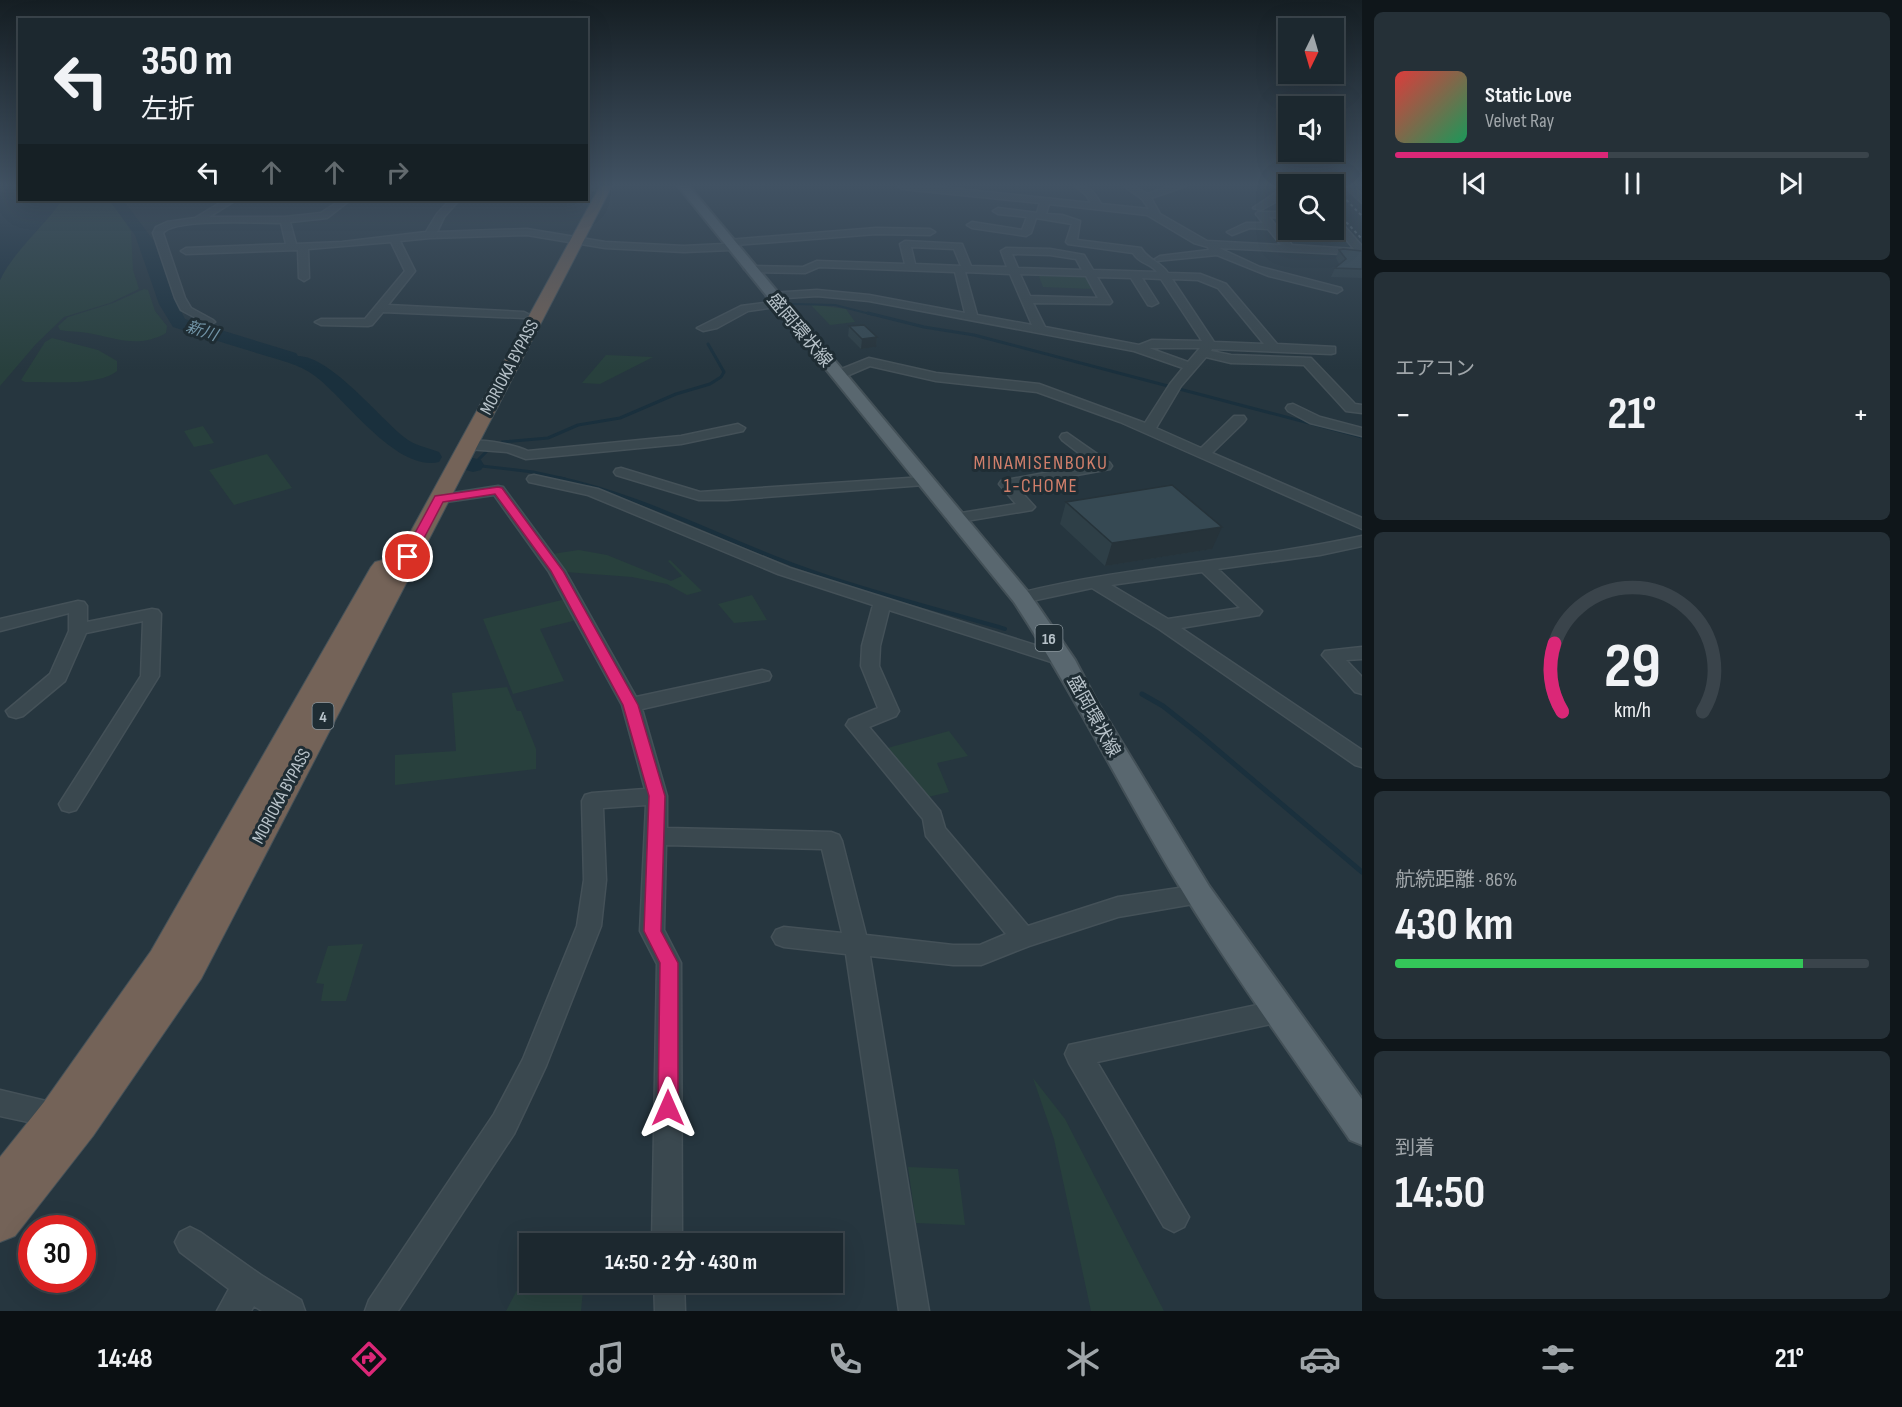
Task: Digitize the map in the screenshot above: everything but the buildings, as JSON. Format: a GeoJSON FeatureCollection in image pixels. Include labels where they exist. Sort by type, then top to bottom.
{"type":"FeatureCollection","features":[{"type":"Feature","properties":{"kind":"highway","name":"MORIOKA BYPASS"},"geometry":{"type":"LineString","coordinates":[[0,1221],[69,1119],[163,962],[524,315],[572,247]]}},
{"type":"Feature","properties":{"kind":"highway","name":"MORIOKA BYPASS"},"geometry":{"type":"LineString","coordinates":[[0,1189],[69,1119],[189,968],[573,247]]}},
{"type":"Feature","properties":{"kind":"main road","name":"盛岡環状線"},"geometry":{"type":"LineString","coordinates":[[728,247],[838,375],[1022,598],[1064,660],[1084,700],[1199,894],[1362,1128]]}},
{"type":"Feature","properties":{"kind":"street"},"geometry":{"type":"LineString","coordinates":[[163,247],[180,298],[187,310],[209,322]]}},
{"type":"Feature","properties":{"kind":"street"},"geometry":{"type":"LineString","coordinates":[[186,251],[307,247]]}},
{"type":"Feature","properties":{"kind":"street"},"geometry":{"type":"LineString","coordinates":[[321,322],[368,323],[410,271],[398,247]]}},
{"type":"Feature","properties":{"kind":"street"},"geometry":{"type":"LineString","coordinates":[[659,247],[693,247]]}},
{"type":"Feature","properties":{"kind":"street"},"geometry":{"type":"LineString","coordinates":[[906,247],[911,267]]}},
{"type":"Feature","properties":{"kind":"street"},"geometry":{"type":"LineString","coordinates":[[958,247],[971,317]]}},
{"type":"Feature","properties":{"kind":"street"},"geometry":{"type":"LineString","coordinates":[[1114,247],[1137,250],[1142,258],[1158,266],[1208,338],[1206,349],[1189,366],[1148,430]]}},
{"type":"Feature","properties":{"kind":"street"},"geometry":{"type":"LineString","coordinates":[[1211,247],[1268,272],[1337,290]]}},
{"type":"Feature","properties":{"kind":"street"},"geometry":{"type":"LineString","coordinates":[[1272,247],[1362,252]]}},
{"type":"Feature","properties":{"kind":"street"},"geometry":{"type":"LineString","coordinates":[[298,248],[304,278]]}},
{"type":"Feature","properties":{"kind":"street"},"geometry":{"type":"LineString","coordinates":[[1026,299],[1106,302],[1080,257],[1050,252],[1006,251],[1013,271],[1026,299],[1040,329]]}},
{"type":"Feature","properties":{"kind":"street"},"geometry":{"type":"LineString","coordinates":[[1160,259],[1219,252]]}},
{"type":"Feature","properties":{"kind":"street"},"geometry":{"type":"LineString","coordinates":[[749,269],[805,270],[818,264],[1200,277],[1222,286],[1273,347]]}},
{"type":"Feature","properties":{"kind":"street"},"geometry":{"type":"LineString","coordinates":[[1134,274],[1152,303]]}},
{"type":"Feature","properties":{"kind":"street"},"geometry":{"type":"LineString","coordinates":[[703,328],[713,326],[745,308],[774,300],[817,293],[869,298],[1137,348],[1189,366]]}},
{"type":"Feature","properties":{"kind":"street"},"geometry":{"type":"LineString","coordinates":[[380,308],[524,315]]}},
{"type":"Feature","properties":{"kind":"street"},"geometry":{"type":"LineString","coordinates":[[1137,348],[1152,344],[1206,349],[1273,347],[1331,350]]}},
{"type":"Feature","properties":{"kind":"street"},"geometry":{"type":"LineString","coordinates":[[1206,349],[1231,359],[1307,361],[1351,408],[1362,409]]}},
{"type":"Feature","properties":{"kind":"street"},"geometry":{"type":"LineString","coordinates":[[838,375],[869,363],[936,377],[1039,388],[1204,453],[1362,524]]}},
{"type":"Feature","properties":{"kind":"street"},"geometry":{"type":"LineString","coordinates":[[1293,408],[1316,420],[1362,432]]}},
{"type":"Feature","properties":{"kind":"street"},"geometry":{"type":"LineString","coordinates":[[1204,453],[1239,419]]}},
{"type":"Feature","properties":{"kind":"street"},"geometry":{"type":"LineString","coordinates":[[468,444],[510,448],[526,455],[681,440],[738,428]]}},
{"type":"Feature","properties":{"kind":"street"},"geometry":{"type":"LineString","coordinates":[[954,518],[1028,507],[1006,484],[1105,466],[1067,437]]}},
{"type":"Feature","properties":{"kind":"street"},"geometry":{"type":"LineString","coordinates":[[621,472],[699,496],[727,496],[924,481]]}},
{"type":"Feature","properties":{"kind":"street"},"geometry":{"type":"LineString","coordinates":[[534,479],[593,492],[784,571],[1064,660]]}},
{"type":"Feature","properties":{"kind":"street"},"geometry":{"type":"LineString","coordinates":[[439,499],[498,490],[557,571],[631,705],[657,796],[652,931],[669,963],[668,1233]]}},
{"type":"Feature","properties":{"kind":"street"},"geometry":{"type":"LineString","coordinates":[[1022,598],[1095,582],[1320,550],[1362,541]]}},
{"type":"Feature","properties":{"kind":"street"},"geometry":{"type":"LineString","coordinates":[[1165,625],[1253,611],[1206,567]]}},
{"type":"Feature","properties":{"kind":"street"},"geometry":{"type":"LineString","coordinates":[[1095,582],[1165,625],[1362,760]]}},
{"type":"Feature","properties":{"kind":"street"},"geometry":{"type":"LineString","coordinates":[[882,604],[871,646],[870,666],[889,711],[856,725],[933,817],[934,830],[1023,938]]}},
{"type":"Feature","properties":{"kind":"street"},"geometry":{"type":"LineString","coordinates":[[0,625],[78,606],[78,629],[58,676],[16,711]]}},
{"type":"Feature","properties":{"kind":"street"},"geometry":{"type":"LineString","coordinates":[[69,804],[150,676],[152,614],[78,629]]}},
{"type":"Feature","properties":{"kind":"street"},"geometry":{"type":"LineString","coordinates":[[1362,653],[1331,654],[1362,688]]}},
{"type":"Feature","properties":{"kind":"street"},"geometry":{"type":"LineString","coordinates":[[631,705],[762,676]]}},
{"type":"Feature","properties":{"kind":"street"},"geometry":{"type":"LineString","coordinates":[[381,1311],[504,1124],[533,1066],[589,926],[595,880],[592,801],[657,796]]}},
{"type":"Feature","properties":{"kind":"street"},"geometry":{"type":"LineString","coordinates":[[657,836],[831,841],[856,943],[914,1311]]}},
{"type":"Feature","properties":{"kind":"street"},"geometry":{"type":"LineString","coordinates":[[784,937],[953,955],[981,955],[1023,938],[1119,908],[1199,894]]}},
{"type":"Feature","properties":{"kind":"street"},"geometry":{"type":"LineString","coordinates":[[1174,1217],[1078,1054],[1280,1011]]}},
{"type":"Feature","properties":{"kind":"street"},"geometry":{"type":"LineString","coordinates":[[0,1103],[69,1119]]}},
{"type":"Feature","properties":{"kind":"street"},"geometry":{"type":"LineString","coordinates":[[190,1242],[250,1286],[290,1311]]}},
{"type":"Feature","properties":{"kind":"street"},"geometry":{"type":"LineString","coordinates":[[232,1311],[250,1286]]}},
{"type":"Feature","properties":{"kind":"street"},"geometry":{"type":"LineString","coordinates":[[669,1293],[670,1311]]}},
{"type":"Feature","properties":{"kind":"green space"},"geometry":{"type":"Polygon","coordinates":[[[132,247],[133,270],[139,289],[110,303],[64,317],[36,344],[0,386],[0,280],[21,248],[132,247]]]}},
{"type":"Feature","properties":{"kind":"green space"},"geometry":{"type":"Polygon","coordinates":[[[1038,274],[1083,275],[1086,276],[1093,289],[1043,287],[1038,274]]]}},
{"type":"Feature","properties":{"kind":"green space"},"geometry":{"type":"Polygon","coordinates":[[[144,289],[148,290],[155,311],[167,326],[166,333],[156,338],[127,341],[84,332],[60,330],[58,326],[68,317],[113,303],[144,289]]]}},
{"type":"Feature","properties":{"kind":"green space"},"geometry":{"type":"Polygon","coordinates":[[[810,304],[846,309],[855,322],[830,325],[810,304]]]}},
{"type":"Feature","properties":{"kind":"green space"},"geometry":{"type":"Polygon","coordinates":[[[52,338],[98,350],[117,361],[117,371],[108,376],[86,381],[25,382],[21,380],[45,342],[52,338]]]}},
{"type":"Feature","properties":{"kind":"green space"},"geometry":{"type":"Polygon","coordinates":[[[606,355],[653,357],[600,384],[582,383],[606,355]]]}},
{"type":"Feature","properties":{"kind":"green space"},"geometry":{"type":"Polygon","coordinates":[[[203,426],[214,443],[194,447],[184,431],[203,426]]]}},
{"type":"Feature","properties":{"kind":"green space"},"geometry":{"type":"Polygon","coordinates":[[[267,454],[292,488],[234,505],[209,470],[267,454]]]}},
{"type":"Feature","properties":{"kind":"green space"},"geometry":{"type":"Polygon","coordinates":[[[579,550],[607,555],[671,581],[682,576],[668,561],[670,560],[702,591],[687,595],[667,584],[632,577],[565,572],[552,554],[579,550]]]}},
{"type":"Feature","properties":{"kind":"green space"},"geometry":{"type":"Polygon","coordinates":[[[752,595],[767,620],[734,623],[718,604],[752,595]]]}},
{"type":"Feature","properties":{"kind":"green space"},"geometry":{"type":"Polygon","coordinates":[[[566,599],[577,620],[540,629],[564,681],[513,694],[483,619],[566,599]]]}},
{"type":"Feature","properties":{"kind":"green space"},"geometry":{"type":"Polygon","coordinates":[[[507,687],[517,711],[521,711],[536,749],[536,769],[395,785],[395,755],[456,751],[452,693],[507,687]]]}},
{"type":"Feature","properties":{"kind":"green space"},"geometry":{"type":"Polygon","coordinates":[[[949,731],[968,756],[937,763],[949,792],[924,798],[884,749],[949,731]]]}},
{"type":"Feature","properties":{"kind":"green space"},"geometry":{"type":"Polygon","coordinates":[[[363,944],[346,1001],[321,1001],[324,984],[316,983],[328,946],[363,944]]]}},
{"type":"Feature","properties":{"kind":"green space"},"geometry":{"type":"Polygon","coordinates":[[[1033,1078],[1065,1119],[1164,1311],[1091,1311],[1054,1139],[1033,1078]]]}},
{"type":"Feature","properties":{"kind":"green space"},"geometry":{"type":"Polygon","coordinates":[[[908,1167],[958,1169],[965,1225],[916,1223],[908,1167]]]}},
{"type":"Feature","properties":{"kind":"green space"},"geometry":{"type":"Polygon","coordinates":[[[519,1286],[519,1293],[583,1293],[581,1311],[506,1311],[519,1286]]]}},
{"type":"Feature","properties":{"kind":"water"},"geometry":{"type":"Polygon","coordinates":[[[0,247],[22,247],[13,258],[0,280],[0,247]]]}},
{"type":"Feature","properties":{"kind":"waterway","name":"新川"},"geometry":{"type":"LineString","coordinates":[[148,247],[163,293],[179,323],[289,357]]}},
{"type":"Feature","properties":{"kind":"waterway"},"geometry":{"type":"LineString","coordinates":[[793,304],[835,305],[874,315]]}},
{"type":"Feature","properties":{"kind":"waterway"},"geometry":{"type":"LineString","coordinates":[[868,313],[924,327],[974,335],[1362,437]]}},
{"type":"Feature","properties":{"kind":"waterway"},"geometry":{"type":"LineString","coordinates":[[502,442],[548,438],[578,425],[620,418],[676,394],[710,384],[721,377],[724,372],[708,344]]}},
{"type":"Feature","properties":{"kind":"waterway","name":"新川"},"geometry":{"type":"LineString","coordinates":[[300,361],[321,371],[399,444],[431,457]]}},
{"type":"Feature","properties":{"kind":"waterway"},"geometry":{"type":"LineString","coordinates":[[486,452],[473,465],[533,472],[565,479]]}},
{"type":"Feature","properties":{"kind":"waterway"},"geometry":{"type":"LineString","coordinates":[[558,478],[613,493],[830,578],[1005,629]]}},
{"type":"Feature","properties":{"kind":"waterway"},"geometry":{"type":"LineString","coordinates":[[1142,694],[1163,706],[1201,736],[1362,872]]}},
{"type":"Feature","properties":{"kind":"district","name":"MINAMISENBOKU 1-CHOME"},"geometry":{"type":"Point","coordinates":[1041,474]}},
{"type":"Feature","properties":{"kind":"route"},"geometry":{"type":"LineString","coordinates":[[408,557],[439,499],[498,490],[557,571],[631,705],[657,796],[652,931],[669,963],[668,1108]]}}]}
